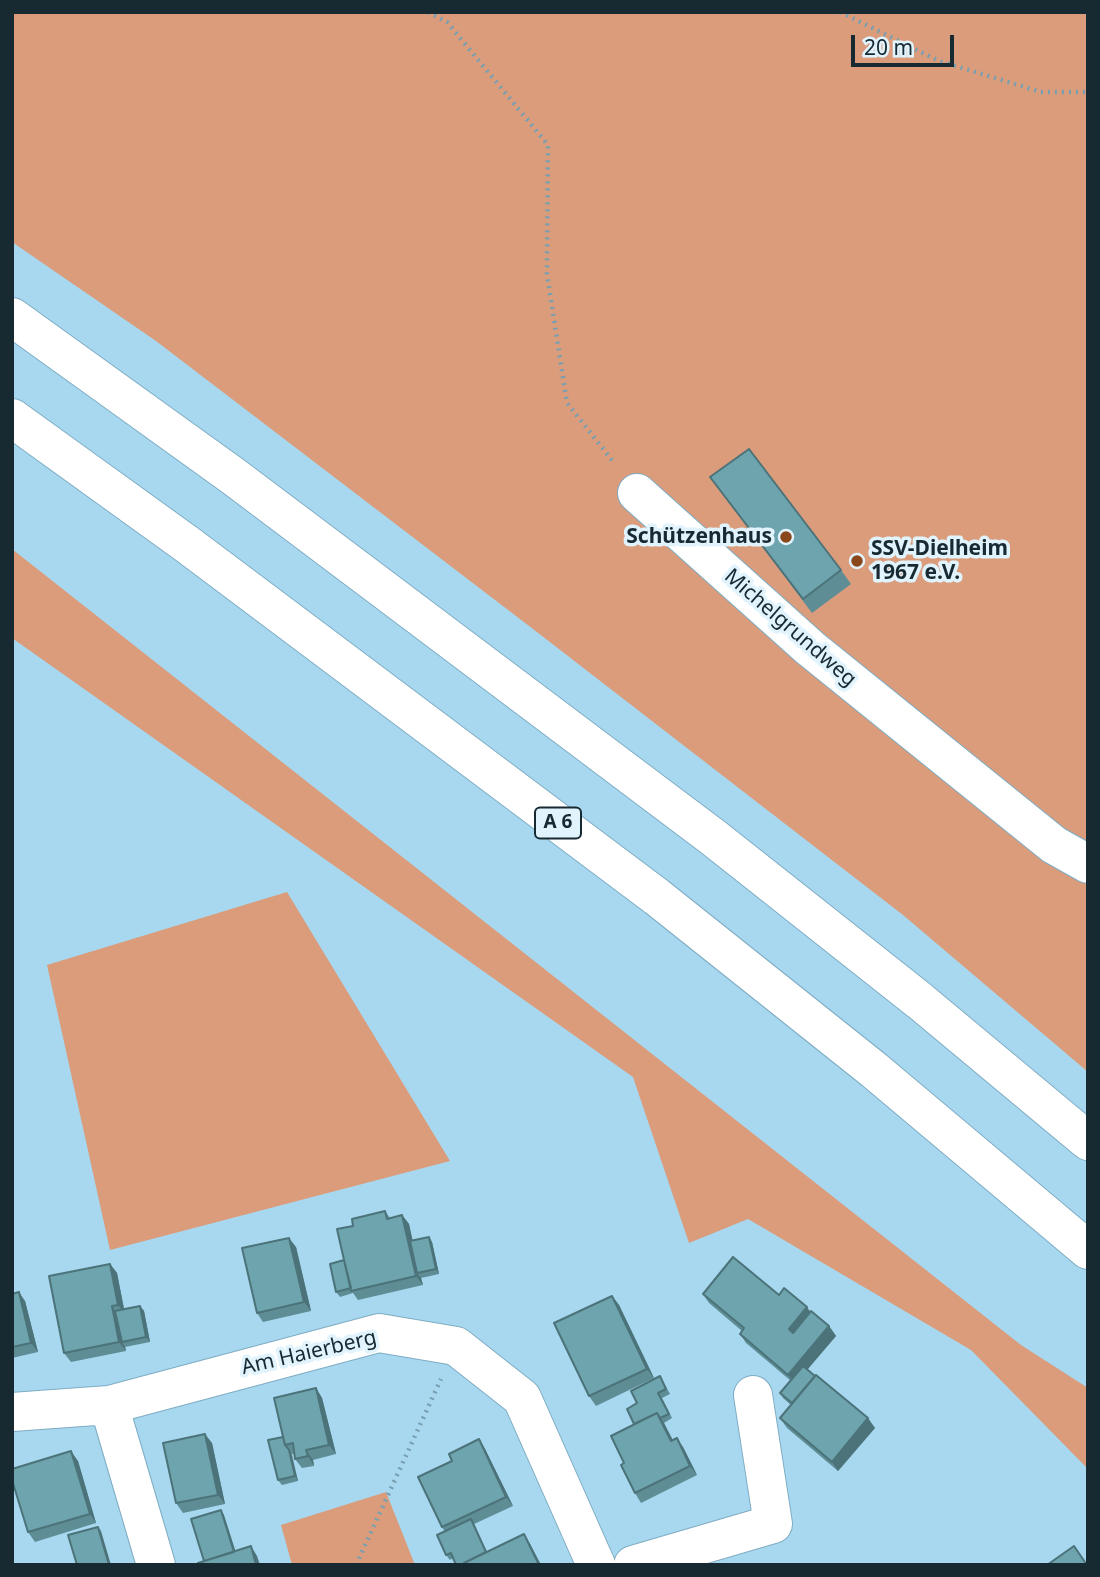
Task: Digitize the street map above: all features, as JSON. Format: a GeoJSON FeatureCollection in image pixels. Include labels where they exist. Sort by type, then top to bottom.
{"type":"FeatureCollection","features":[{"type":"Feature","properties":{"kind":"main road"},"geometry":{"type":"LineString","coordinates":[[12,317],[233,476],[714,838],[920,1001],[1088,1141]]}},
{"type":"Feature","properties":{"kind":"main road","name":"A 6"},"geometry":{"type":"LineString","coordinates":[[12,418],[188,545],[657,897],[874,1070],[1088,1250]]}},
{"type":"Feature","properties":{"kind":"main road","name":"Michelgrundweg"},"geometry":{"type":"LineString","coordinates":[[637,493],[810,649],[1054,845],[1088,864]]}},
{"type":"Feature","properties":{"kind":"main road","name":"Am Haierberg"},"geometry":{"type":"LineString","coordinates":[[12,1412],[110,1405],[379,1333],[456,1346],[522,1398],[596,1565]]}},
{"type":"Feature","properties":{"kind":"main road"},"geometry":{"type":"LineString","coordinates":[[632,1565],[774,1524],[753,1395]]}},
{"type":"Feature","properties":{"kind":"main road"},"geometry":{"type":"LineString","coordinates":[[110,1405],[156,1565]]}},
{"type":"Feature","properties":{"kind":"path"},"geometry":{"type":"LineString","coordinates":[[428,12],[447,22],[548,145],[547,274],[567,403],[637,493]]}},
{"type":"Feature","properties":{"kind":"path"},"geometry":{"type":"LineString","coordinates":[[840,12],[939,61],[1041,92],[1088,92]]}},
{"type":"Feature","properties":{"kind":"path"},"geometry":{"type":"LineString","coordinates":[[356,1565],[456,1346]]}},
{"type":"Feature","properties":{"kind":"shaded area"},"geometry":{"type":"Polygon","coordinates":[[[12,12],[1088,12],[1088,1072],[903,915],[533,629],[156,341],[12,242],[12,12]]]}},
{"type":"Feature","properties":{"kind":"shaded area"},"geometry":{"type":"Polygon","coordinates":[[[12,549],[1021,1345],[1088,1388],[1088,1469],[971,1350],[748,1219],[689,1243],[633,1077],[12,638],[12,549]]]}},
{"type":"Feature","properties":{"kind":"shaded area"},"geometry":{"type":"Polygon","coordinates":[[[287,892],[450,1161],[110,1250],[47,965],[287,892]]]}},
{"type":"Feature","properties":{"kind":"shaded area"},"geometry":{"type":"Polygon","coordinates":[[[386,1492],[415,1565],[292,1565],[281,1525],[386,1492]]]}},
{"type":"Feature","properties":{"kind":"building","name":"Schützenhaus"},"geometry":{"type":"Polygon","coordinates":[[[749,449],[841,570],[803,599],[710,477],[749,449]]]}},
{"type":"Feature","properties":{"kind":"building"},"geometry":{"type":"Polygon","coordinates":[[[385,1211],[387,1219],[402,1215],[416,1276],[351,1291],[337,1229],[353,1226],[352,1219],[385,1211]]]}},
{"type":"Feature","properties":{"kind":"building"},"geometry":{"type":"Polygon","coordinates":[[[429,1237],[436,1269],[417,1273],[410,1241],[429,1237]]]}},
{"type":"Feature","properties":{"kind":"building"},"geometry":{"type":"Polygon","coordinates":[[[289,1238],[304,1302],[257,1313],[242,1248],[289,1238]]]}},
{"type":"Feature","properties":{"kind":"building"},"geometry":{"type":"Polygon","coordinates":[[[733,1257],[779,1295],[784,1288],[807,1307],[789,1329],[793,1333],[811,1311],[829,1326],[788,1375],[740,1334],[744,1328],[703,1294],[733,1257]]]}},
{"type":"Feature","properties":{"kind":"building"},"geometry":{"type":"Polygon","coordinates":[[[344,1260],[351,1288],[336,1292],[330,1264],[344,1260]]]}},
{"type":"Feature","properties":{"kind":"building"},"geometry":{"type":"Polygon","coordinates":[[[110,1264],[118,1305],[112,1306],[119,1342],[64,1353],[49,1276],[110,1264]]]}},
{"type":"Feature","properties":{"kind":"building"},"geometry":{"type":"Polygon","coordinates":[[[19,1292],[31,1343],[12,1347],[12,1294],[19,1292]]]}},
{"type":"Feature","properties":{"kind":"building"},"geometry":{"type":"Polygon","coordinates":[[[612,1296],[647,1369],[589,1396],[554,1323],[612,1296]]]}},
{"type":"Feature","properties":{"kind":"building"},"geometry":{"type":"Polygon","coordinates":[[[140,1306],[146,1337],[122,1342],[115,1311],[140,1306]]]}},
{"type":"Feature","properties":{"kind":"building"},"geometry":{"type":"Polygon","coordinates":[[[803,1366],[815,1376],[792,1403],[780,1393],[803,1366]]]}},
{"type":"Feature","properties":{"kind":"building"},"geometry":{"type":"Polygon","coordinates":[[[816,1375],[868,1418],[832,1462],[780,1418],[816,1375]]]}},
{"type":"Feature","properties":{"kind":"building"},"geometry":{"type":"Polygon","coordinates":[[[660,1376],[666,1389],[658,1393],[669,1414],[660,1418],[657,1413],[634,1424],[627,1409],[637,1403],[631,1391],[660,1376]]]}},
{"type":"Feature","properties":{"kind":"building"},"geometry":{"type":"Polygon","coordinates":[[[316,1388],[329,1445],[306,1450],[308,1456],[295,1459],[293,1443],[285,1445],[274,1398],[316,1388]]]}},
{"type":"Feature","properties":{"kind":"building"},"geometry":{"type":"Polygon","coordinates":[[[657,1413],[671,1441],[677,1438],[690,1466],[635,1493],[611,1436],[657,1413]]]}},
{"type":"Feature","properties":{"kind":"building"},"geometry":{"type":"Polygon","coordinates":[[[205,1434],[218,1495],[176,1503],[163,1443],[205,1434]]]}},
{"type":"Feature","properties":{"kind":"building"},"geometry":{"type":"Polygon","coordinates":[[[283,1437],[295,1476],[278,1480],[268,1440],[283,1437]]]}},
{"type":"Feature","properties":{"kind":"building"},"geometry":{"type":"Polygon","coordinates":[[[479,1439],[506,1497],[442,1527],[418,1477],[452,1461],[449,1454],[479,1439]]]}},
{"type":"Feature","properties":{"kind":"building"},"geometry":{"type":"Polygon","coordinates":[[[71,1451],[90,1514],[28,1532],[12,1480],[12,1469],[71,1451]]]}},
{"type":"Feature","properties":{"kind":"building"},"geometry":{"type":"Polygon","coordinates":[[[221,1510],[234,1552],[204,1561],[191,1519],[221,1510]]]}},
{"type":"Feature","properties":{"kind":"building"},"geometry":{"type":"Polygon","coordinates":[[[471,1519],[486,1552],[464,1563],[465,1565],[456,1565],[451,1553],[446,1555],[437,1535],[471,1519]]]}},
{"type":"Feature","properties":{"kind":"building"},"geometry":{"type":"Polygon","coordinates":[[[98,1527],[109,1565],[77,1565],[68,1535],[98,1527]]]}},
{"type":"Feature","properties":{"kind":"building"},"geometry":{"type":"Polygon","coordinates":[[[524,1534],[539,1565],[465,1565],[464,1563],[524,1534]]]}},
{"type":"Feature","properties":{"kind":"building"},"geometry":{"type":"Polygon","coordinates":[[[251,1546],[256,1565],[198,1563],[251,1546]]]}},
{"type":"Feature","properties":{"kind":"building"},"geometry":{"type":"Polygon","coordinates":[[[1074,1546],[1087,1565],[1047,1565],[1074,1546]]]}},
{"type":"Feature","properties":{"kind":"place","name":"Schützenhaus"},"geometry":{"type":"Point","coordinates":[786,537]}},
{"type":"Feature","properties":{"kind":"place","name":"SSV-Dielheim 1967 e.V."},"geometry":{"type":"Point","coordinates":[857,561]}}]}
